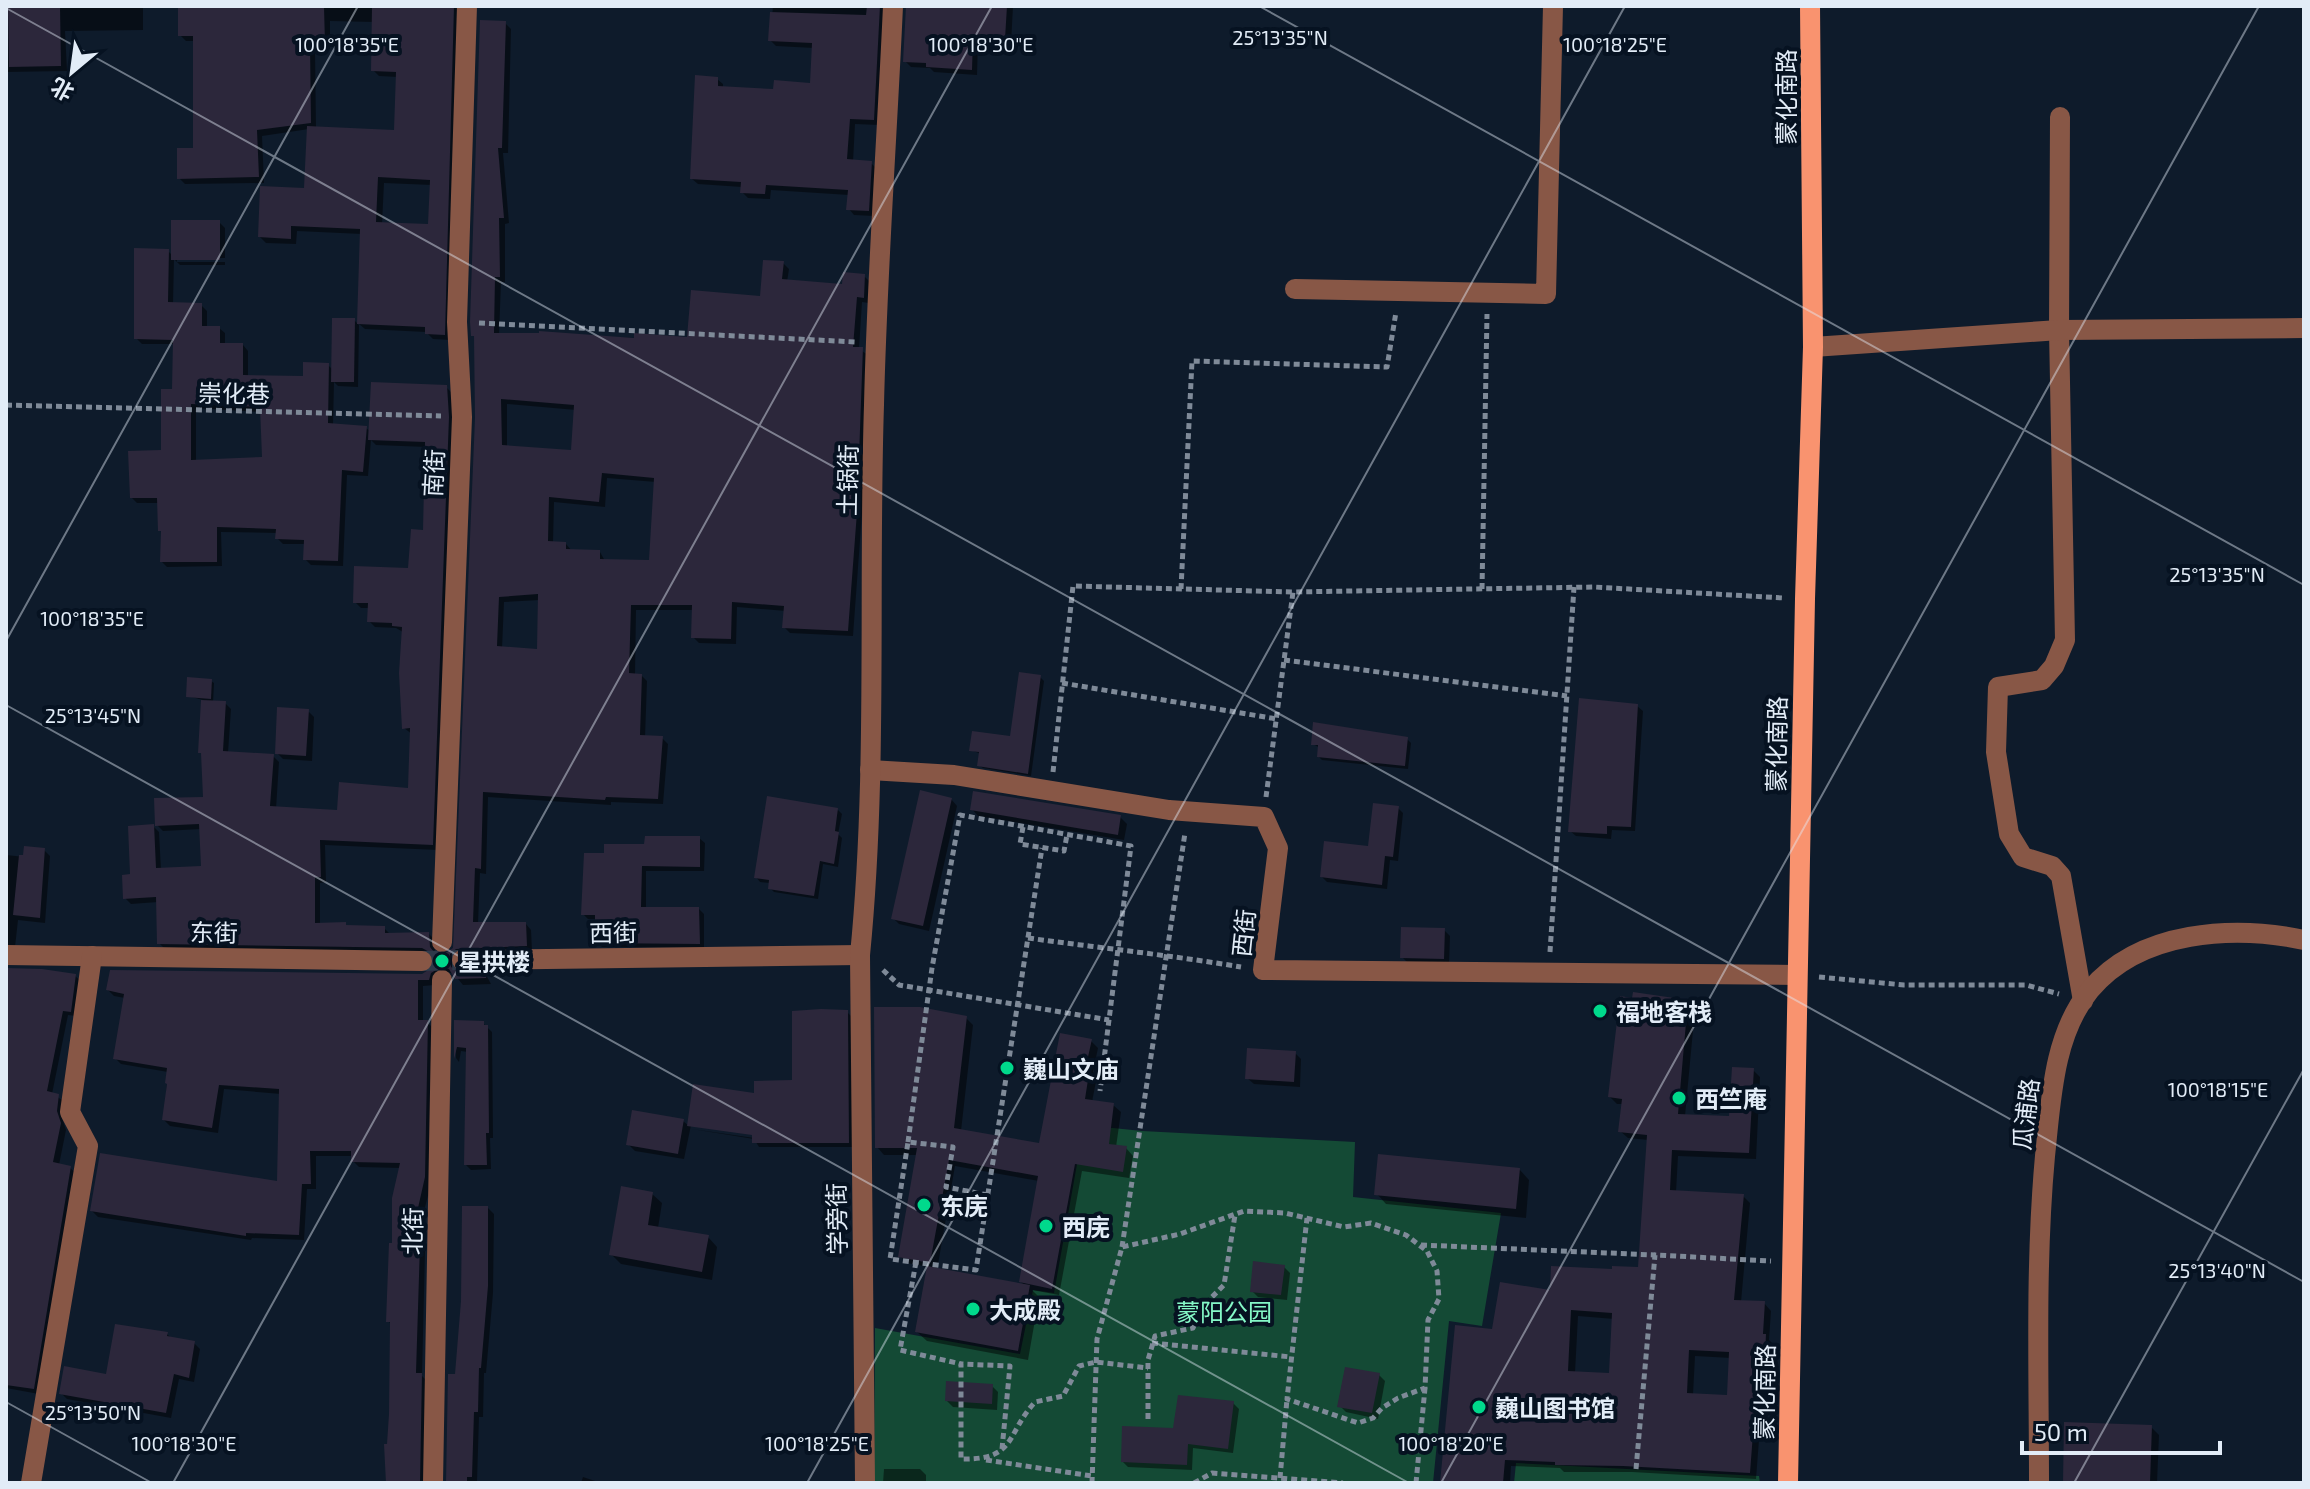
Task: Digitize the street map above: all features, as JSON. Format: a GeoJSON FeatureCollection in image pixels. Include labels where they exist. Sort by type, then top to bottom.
{"type":"FeatureCollection","features":[{"type":"Feature","properties":{"kind":"main road","name":"蒙化南路"},"geometry":{"type":"LineString","coordinates":[[1788,1483],[1805,599],[1813,347],[1810,6]]}},
{"type":"Feature","properties":{"kind":"street","name":"南街"},"geometry":{"type":"LineString","coordinates":[[442,942],[462,417],[457,322],[467,6]]}},
{"type":"Feature","properties":{"kind":"street","name":"土锅街"},"geometry":{"type":"LineString","coordinates":[[860,960],[866,893],[870,770],[874,404],[893,6]]}},
{"type":"Feature","properties":{"kind":"street"},"geometry":{"type":"LineString","coordinates":[[1295,289],[1546,294],[1553,6]]}},
{"type":"Feature","properties":{"kind":"street"},"geometry":{"type":"LineString","coordinates":[[2060,117],[2059,330],[2065,640],[2054,666],[2042,680],[1998,687],[1996,752],[2009,834],[2023,857],[2052,866],[2061,876],[2083,1001]]}},
{"type":"Feature","properties":{"kind":"street"},"geometry":{"type":"LineString","coordinates":[[1813,347],[2059,330],[2304,328]]}},
{"type":"Feature","properties":{"kind":"street"},"geometry":{"type":"LineString","coordinates":[[870,770],[954,775],[1188,811],[1264,817]]}},
{"type":"Feature","properties":{"kind":"street","name":"西街"},"geometry":{"type":"LineString","coordinates":[[1264,817],[1278,848],[1263,970],[1797,975]]}},
{"type":"Feature","properties":{"kind":"street","name":"瓜浦路"},"geometry":{"type":"LineString","coordinates":[[2039,1483],[2039,1225],[2052,1088],[2069,1023],[2090,990],[2116,965],[2163,943],[2223,932],[2269,933],[2304,940]]}},
{"type":"Feature","properties":{"kind":"street","name":"东街"},"geometry":{"type":"LineString","coordinates":[[6,955],[422,961]]}},
{"type":"Feature","properties":{"kind":"street"},"geometry":{"type":"LineString","coordinates":[[31,1483],[88,1146],[70,1112],[92,956]]}},
{"type":"Feature","properties":{"kind":"street","name":"西街"},"geometry":{"type":"LineString","coordinates":[[462,960],[860,960]]}},
{"type":"Feature","properties":{"kind":"street","name":"学旁街"},"geometry":{"type":"LineString","coordinates":[[860,960],[865,1483]]}},
{"type":"Feature","properties":{"kind":"street","name":"北街"},"geometry":{"type":"LineString","coordinates":[[433,1483],[442,980]]}},
{"type":"Feature","properties":{"kind":"path"},"geometry":{"type":"LineString","coordinates":[[1181,589],[1192,361],[1387,367],[1399,291]]}},
{"type":"Feature","properties":{"kind":"path"},"geometry":{"type":"LineString","coordinates":[[1482,589],[1487,292]]}},
{"type":"Feature","properties":{"kind":"path"},"geometry":{"type":"LineString","coordinates":[[457,322],[877,343]]}},
{"type":"Feature","properties":{"kind":"path","name":"崇化巷"},"geometry":{"type":"LineString","coordinates":[[6,405],[462,417]]}},
{"type":"Feature","properties":{"kind":"path"},"geometry":{"type":"LineString","coordinates":[[1051,791],[1073,586],[1293,592],[1574,587],[1805,599]]}},
{"type":"Feature","properties":{"kind":"path"},"geometry":{"type":"LineString","coordinates":[[1549,973],[1574,587]]}},
{"type":"Feature","properties":{"kind":"path"},"geometry":{"type":"LineString","coordinates":[[1264,817],[1293,592]]}},
{"type":"Feature","properties":{"kind":"path"},"geometry":{"type":"LineString","coordinates":[[1284,660],[1567,696]]}},
{"type":"Feature","properties":{"kind":"path"},"geometry":{"type":"LineString","coordinates":[[1062,683],[1277,719]]}},
{"type":"Feature","properties":{"kind":"path"},"geometry":{"type":"LineString","coordinates":[[961,1364],[961,1459],[985,1460],[1092,1479],[1097,1339],[1122,1247],[1188,811]]}},
{"type":"Feature","properties":{"kind":"path"},"geometry":{"type":"LineString","coordinates":[[1042,848],[976,1270],[890,1259],[929,991],[960,815],[1131,846],[1100,1091]]}},
{"type":"Feature","properties":{"kind":"path"},"geometry":{"type":"LineString","coordinates":[[1023,827],[1020,844],[1064,851],[1067,835]]}},
{"type":"Feature","properties":{"kind":"path"},"geometry":{"type":"LineString","coordinates":[[1028,938],[1117,951],[1167,954],[1263,970]]}},
{"type":"Feature","properties":{"kind":"path"},"geometry":{"type":"LineString","coordinates":[[860,960],[883,970],[899,985],[1109,1020]]}},
{"type":"Feature","properties":{"kind":"path"},"geometry":{"type":"LineString","coordinates":[[1797,975],[1904,985],[2026,985],[2083,1001]]}},
{"type":"Feature","properties":{"kind":"path"},"geometry":{"type":"LineString","coordinates":[[908,1142],[953,1147],[946,1187],[988,1195]]}},
{"type":"Feature","properties":{"kind":"path"},"geometry":{"type":"LineString","coordinates":[[1122,1247],[1180,1234],[1244,1211],[1285,1213],[1344,1227],[1371,1223],[1406,1235],[1427,1251],[1437,1271],[1439,1299],[1428,1320],[1416,1483]]}},
{"type":"Feature","properties":{"kind":"path"},"geometry":{"type":"LineString","coordinates":[[1148,1419],[1148,1368],[1155,1336],[1193,1328],[1202,1307],[1224,1285],[1236,1214]]}},
{"type":"Feature","properties":{"kind":"path"},"geometry":{"type":"LineString","coordinates":[[1280,1478],[1307,1218]]}},
{"type":"Feature","properties":{"kind":"path"},"geometry":{"type":"LineString","coordinates":[[1418,1244],[1793,1262]]}},
{"type":"Feature","properties":{"kind":"path"},"geometry":{"type":"LineString","coordinates":[[1636,1469],[1655,1255]]}},
{"type":"Feature","properties":{"kind":"path"},"geometry":{"type":"LineString","coordinates":[[916,1262],[900,1350],[961,1364],[1010,1366],[1002,1449]]}},
{"type":"Feature","properties":{"kind":"path"},"geometry":{"type":"LineString","coordinates":[[1152,1343],[1291,1357]]}},
{"type":"Feature","properties":{"kind":"path"},"geometry":{"type":"LineString","coordinates":[[985,1460],[1011,1440],[1035,1402],[1063,1396],[1079,1366],[1096,1362],[1148,1368]]}},
{"type":"Feature","properties":{"kind":"path"},"geometry":{"type":"LineString","coordinates":[[1287,1399],[1358,1423],[1373,1418],[1398,1398],[1425,1388]]}},
{"type":"Feature","properties":{"kind":"path"},"geometry":{"type":"LineString","coordinates":[[1194,1483],[1212,1473],[1343,1483]]}},
{"type":"Feature","properties":{"kind":"green space","name":"蒙阳公园"},"geometry":{"type":"Polygon","coordinates":[[[1084,1125],[1355,1142],[1353,1197],[1501,1213],[1482,1326],[1449,1321],[1433,1483],[874,1483],[875,1328],[1020,1354],[1033,1290],[1054,1293],[1084,1125]]]}},
{"type":"Feature","properties":{"kind":"green space"},"geometry":{"type":"Polygon","coordinates":[[[1516,1463],[1759,1476],[1760,1483],[1514,1483],[1516,1463]]]}},
{"type":"Feature","properties":{"kind":"building"},"geometry":{"type":"Polygon","coordinates":[[[8,6],[60,6],[61,66],[9,67],[8,6]]]}},
{"type":"Feature","properties":{"kind":"building"},"geometry":{"type":"Polygon","coordinates":[[[178,6],[324,6],[325,44],[310,44],[311,123],[257,130],[259,177],[177,179],[177,148],[193,148],[193,36],[178,36],[178,6]]]}},
{"type":"Feature","properties":{"kind":"building"},"geometry":{"type":"Polygon","coordinates":[[[372,6],[454,6],[445,335],[425,334],[425,327],[357,324],[360,229],[291,226],[291,239],[258,237],[260,186],[304,188],[307,126],[394,130],[396,72],[371,71],[372,6]],[[378,177],[376,222],[428,224],[430,180],[378,177]]]}},
{"type":"Feature","properties":{"kind":"building"},"geometry":{"type":"Polygon","coordinates":[[[867,6],[880,6],[874,120],[850,119],[847,159],[872,161],[869,211],[846,210],[848,190],[766,185],[765,194],[740,193],[741,182],[690,179],[695,75],[718,77],[718,86],[773,89],[774,80],[810,83],[812,43],[768,41],[770,12],[866,15],[867,6]]]}},
{"type":"Feature","properties":{"kind":"building"},"geometry":{"type":"Polygon","coordinates":[[[906,6],[1007,6],[1005,39],[973,37],[972,70],[903,62],[906,6]]]}},
{"type":"Feature","properties":{"kind":"building"},"geometry":{"type":"Polygon","coordinates":[[[480,20],[506,21],[502,148],[498,148],[504,218],[499,218],[500,277],[495,277],[494,333],[539,331],[634,338],[634,333],[687,337],[691,290],[760,296],[763,260],[784,261],[782,279],[842,284],[843,272],[865,274],[864,298],[857,297],[853,347],[863,347],[857,512],[848,631],[782,628],[784,606],[732,602],[731,639],[691,638],[692,605],[631,605],[629,673],[642,674],[640,735],[663,736],[658,799],[606,797],[605,800],[483,792],[481,869],[475,868],[473,922],[526,922],[527,946],[456,949],[450,954],[451,967],[461,973],[487,973],[486,978],[455,979],[449,969],[441,967],[431,973],[429,980],[418,980],[418,1020],[428,1020],[425,1177],[418,1208],[420,1244],[416,1373],[422,1373],[420,1483],[386,1483],[384,1444],[387,1444],[389,1414],[390,1322],[386,1322],[389,1243],[392,1243],[392,1198],[400,1163],[351,1162],[351,1151],[310,1151],[311,1184],[302,1184],[299,1235],[246,1233],[246,1236],[90,1211],[100,1153],[277,1181],[279,1089],[219,1085],[212,1128],[162,1120],[167,1068],[113,1059],[124,994],[106,990],[110,970],[422,974],[433,967],[433,954],[422,948],[157,944],[156,897],[123,899],[122,875],[130,874],[128,826],[154,824],[156,868],[201,866],[199,824],[155,826],[154,798],[203,797],[201,753],[198,753],[201,700],[226,701],[223,751],[274,754],[270,806],[337,810],[339,782],[408,788],[410,728],[402,729],[399,673],[402,627],[392,626],[392,623],[367,622],[368,603],[353,603],[354,566],[408,568],[411,529],[423,530],[425,442],[368,440],[371,382],[447,385],[449,417],[433,845],[320,840],[321,877],[315,877],[315,923],[385,926],[385,933],[429,932],[430,947],[434,952],[442,955],[453,948],[475,418],[474,336],[471,336],[480,20]],[[501,399],[502,445],[571,450],[574,405],[501,399]],[[602,473],[599,502],[549,497],[548,541],[566,542],[566,549],[600,550],[600,559],[649,560],[654,478],[602,473]],[[538,594],[499,597],[497,646],[537,649],[538,594]]]}},
{"type":"Feature","properties":{"kind":"building"},"geometry":{"type":"Polygon","coordinates":[[[171,220],[220,220],[220,260],[171,260],[171,220]]]}},
{"type":"Feature","properties":{"kind":"building"},"geometry":{"type":"Polygon","coordinates":[[[134,248],[169,249],[168,302],[202,303],[202,326],[220,326],[220,343],[243,343],[243,375],[303,376],[303,362],[329,363],[328,423],[367,426],[363,472],[342,470],[338,561],[303,560],[304,540],[275,539],[276,529],[217,527],[217,562],[160,562],[161,531],[158,531],[157,498],[130,498],[128,451],[161,450],[161,389],[172,389],[173,340],[134,339],[134,248]],[[191,404],[191,460],[262,457],[260,407],[191,404]]]}},
{"type":"Feature","properties":{"kind":"building"},"geometry":{"type":"Polygon","coordinates":[[[332,318],[355,318],[354,382],[331,382],[332,318]]]}},
{"type":"Feature","properties":{"kind":"building"},"geometry":{"type":"Polygon","coordinates":[[[1019,672],[1041,675],[1028,774],[977,766],[979,752],[969,751],[972,731],[1010,736],[1019,672]]]}},
{"type":"Feature","properties":{"kind":"building"},"geometry":{"type":"Polygon","coordinates":[[[187,677],[212,679],[211,699],[186,697],[187,677]]]}},
{"type":"Feature","properties":{"kind":"building"},"geometry":{"type":"Polygon","coordinates":[[[1579,698],[1638,704],[1631,827],[1607,826],[1607,834],[1568,832],[1579,698]]]}},
{"type":"Feature","properties":{"kind":"building"},"geometry":{"type":"Polygon","coordinates":[[[277,707],[309,709],[306,756],[275,754],[277,707]]]}},
{"type":"Feature","properties":{"kind":"building"},"geometry":{"type":"Polygon","coordinates":[[[1313,722],[1408,737],[1405,766],[1317,757],[1318,745],[1311,745],[1313,722]]]}},
{"type":"Feature","properties":{"kind":"building"},"geometry":{"type":"Polygon","coordinates":[[[920,790],[952,798],[923,926],[891,919],[920,790]]]}},
{"type":"Feature","properties":{"kind":"building"},"geometry":{"type":"Polygon","coordinates":[[[973,791],[1121,815],[1118,835],[970,810],[973,791]]]}},
{"type":"Feature","properties":{"kind":"building"},"geometry":{"type":"Polygon","coordinates":[[[767,796],[838,808],[835,831],[839,832],[834,864],[820,861],[814,896],[768,889],[769,880],[754,878],[767,796]]]}},
{"type":"Feature","properties":{"kind":"building"},"geometry":{"type":"Polygon","coordinates":[[[1373,803],[1399,806],[1393,857],[1385,856],[1382,885],[1320,877],[1324,841],[1368,846],[1373,803]]]}},
{"type":"Feature","properties":{"kind":"building"},"geometry":{"type":"Polygon","coordinates":[[[645,836],[700,836],[700,867],[642,866],[641,907],[699,907],[700,944],[595,943],[595,915],[581,915],[584,853],[604,853],[604,844],[644,844],[645,836]]]}},
{"type":"Feature","properties":{"kind":"building"},"geometry":{"type":"Polygon","coordinates":[[[24,846],[45,848],[40,918],[13,915],[19,855],[23,855],[24,846]]]}},
{"type":"Feature","properties":{"kind":"building"},"geometry":{"type":"Polygon","coordinates":[[[1401,927],[1445,928],[1444,959],[1400,958],[1401,927]]]}},
{"type":"Feature","properties":{"kind":"building"},"geometry":{"type":"Polygon","coordinates":[[[6,968],[76,974],[71,1012],[63,1011],[47,1091],[59,1094],[57,1111],[61,1123],[53,1162],[71,1166],[34,1389],[6,1385],[6,968]]]}},
{"type":"Feature","properties":{"kind":"building"},"geometry":{"type":"Polygon","coordinates":[[[1633,992],[1688,1000],[1678,1114],[1729,1116],[1732,1067],[1754,1068],[1749,1153],[1672,1150],[1670,1190],[1744,1194],[1734,1300],[1765,1301],[1763,1334],[1766,1334],[1765,1355],[1759,1354],[1750,1473],[1505,1460],[1503,1483],[1440,1483],[1455,1325],[1492,1329],[1500,1282],[1550,1290],[1551,1266],[1638,1267],[1647,1135],[1618,1132],[1622,1099],[1608,1097],[1620,996],[1632,998],[1633,992]],[[1571,1310],[1568,1371],[1609,1373],[1612,1313],[1571,1310]],[[1689,1350],[1687,1393],[1727,1395],[1729,1352],[1689,1350]]]}},
{"type":"Feature","properties":{"kind":"building"},"geometry":{"type":"Polygon","coordinates":[[[874,1007],[920,1007],[967,1016],[954,1128],[1039,1143],[1060,1033],[1092,1039],[1086,1066],[1090,1067],[1085,1099],[1114,1103],[1109,1144],[1127,1146],[1123,1172],[1075,1164],[1052,1289],[1019,1282],[1038,1176],[949,1160],[930,1263],[898,1257],[917,1148],[875,1148],[874,1007]]]}},
{"type":"Feature","properties":{"kind":"building"},"geometry":{"type":"Polygon","coordinates":[[[848,1010],[849,1143],[752,1143],[752,1135],[687,1126],[693,1084],[754,1093],[754,1081],[792,1080],[792,1011],[848,1010]]]}},
{"type":"Feature","properties":{"kind":"building"},"geometry":{"type":"Polygon","coordinates":[[[454,1020],[484,1021],[484,1025],[488,1025],[487,1165],[464,1165],[466,1048],[457,1047],[454,1059],[454,1020]]]}},
{"type":"Feature","properties":{"kind":"building"},"geometry":{"type":"Polygon","coordinates":[[[1247,1048],[1296,1051],[1294,1082],[1245,1079],[1247,1048]]]}},
{"type":"Feature","properties":{"kind":"building"},"geometry":{"type":"Polygon","coordinates":[[[632,1110],[684,1119],[678,1154],[626,1145],[632,1110]]]}},
{"type":"Feature","properties":{"kind":"building"},"geometry":{"type":"Polygon","coordinates":[[[1378,1154],[1520,1168],[1516,1209],[1374,1195],[1378,1154]]]}},
{"type":"Feature","properties":{"kind":"building"},"geometry":{"type":"Polygon","coordinates":[[[621,1186],[653,1192],[648,1225],[709,1235],[702,1272],[609,1255],[621,1186]]]}},
{"type":"Feature","properties":{"kind":"building"},"geometry":{"type":"Polygon","coordinates":[[[462,1206],[488,1206],[488,1286],[479,1368],[478,1412],[474,1412],[472,1477],[467,1477],[467,1483],[446,1483],[448,1374],[455,1374],[461,1301],[462,1206]]]}},
{"type":"Feature","properties":{"kind":"building"},"geometry":{"type":"Polygon","coordinates":[[[1253,1261],[1285,1265],[1281,1295],[1250,1292],[1253,1261]]]}},
{"type":"Feature","properties":{"kind":"building","name":"大成殿"},"geometry":{"type":"Polygon","coordinates":[[[927,1266],[1030,1285],[1018,1351],[915,1332],[927,1266]]]}},
{"type":"Feature","properties":{"kind":"building"},"geometry":{"type":"Polygon","coordinates":[[[115,1324],[168,1332],[167,1336],[195,1341],[189,1378],[174,1374],[166,1413],[59,1394],[64,1366],[106,1374],[115,1324]]]}},
{"type":"Feature","properties":{"kind":"building"},"geometry":{"type":"Polygon","coordinates":[[[1345,1367],[1380,1373],[1372,1413],[1337,1407],[1345,1367]]]}},
{"type":"Feature","properties":{"kind":"building"},"geometry":{"type":"Polygon","coordinates":[[[946,1381],[993,1384],[992,1404],[945,1401],[946,1381]]]}},
{"type":"Feature","properties":{"kind":"building"},"geometry":{"type":"Polygon","coordinates":[[[1178,1395],[1234,1401],[1228,1449],[1188,1444],[1187,1465],[1121,1462],[1122,1426],[1173,1428],[1178,1395]]]}},
{"type":"Feature","properties":{"kind":"building"},"geometry":{"type":"Polygon","coordinates":[[[2064,1422],[2152,1425],[2150,1483],[2063,1483],[2064,1422]]]}},
{"type":"Feature","properties":{"kind":"tunnel"},"geometry":{"type":"LineString","coordinates":[[422,961],[462,960]]}},
{"type":"Feature","properties":{"kind":"place","name":"星拱楼"},"geometry":{"type":"Point","coordinates":[442,961]}},
{"type":"Feature","properties":{"kind":"place","name":"福地客栈"},"geometry":{"type":"Point","coordinates":[1600,1011]}},
{"type":"Feature","properties":{"kind":"place","name":"巍山文庙"},"geometry":{"type":"Point","coordinates":[1007,1068]}},
{"type":"Feature","properties":{"kind":"place","name":"西竺庵"},"geometry":{"type":"Point","coordinates":[1679,1098]}},
{"type":"Feature","properties":{"kind":"place","name":"东庑"},"geometry":{"type":"Point","coordinates":[924,1205]}},
{"type":"Feature","properties":{"kind":"place","name":"西庑"},"geometry":{"type":"Point","coordinates":[1046,1226]}},
{"type":"Feature","properties":{"kind":"place","name":"大成殿"},"geometry":{"type":"Point","coordinates":[973,1309]}},
{"type":"Feature","properties":{"kind":"place","name":"巍山图书馆"},"geometry":{"type":"Point","coordinates":[1479,1407]}}]}
